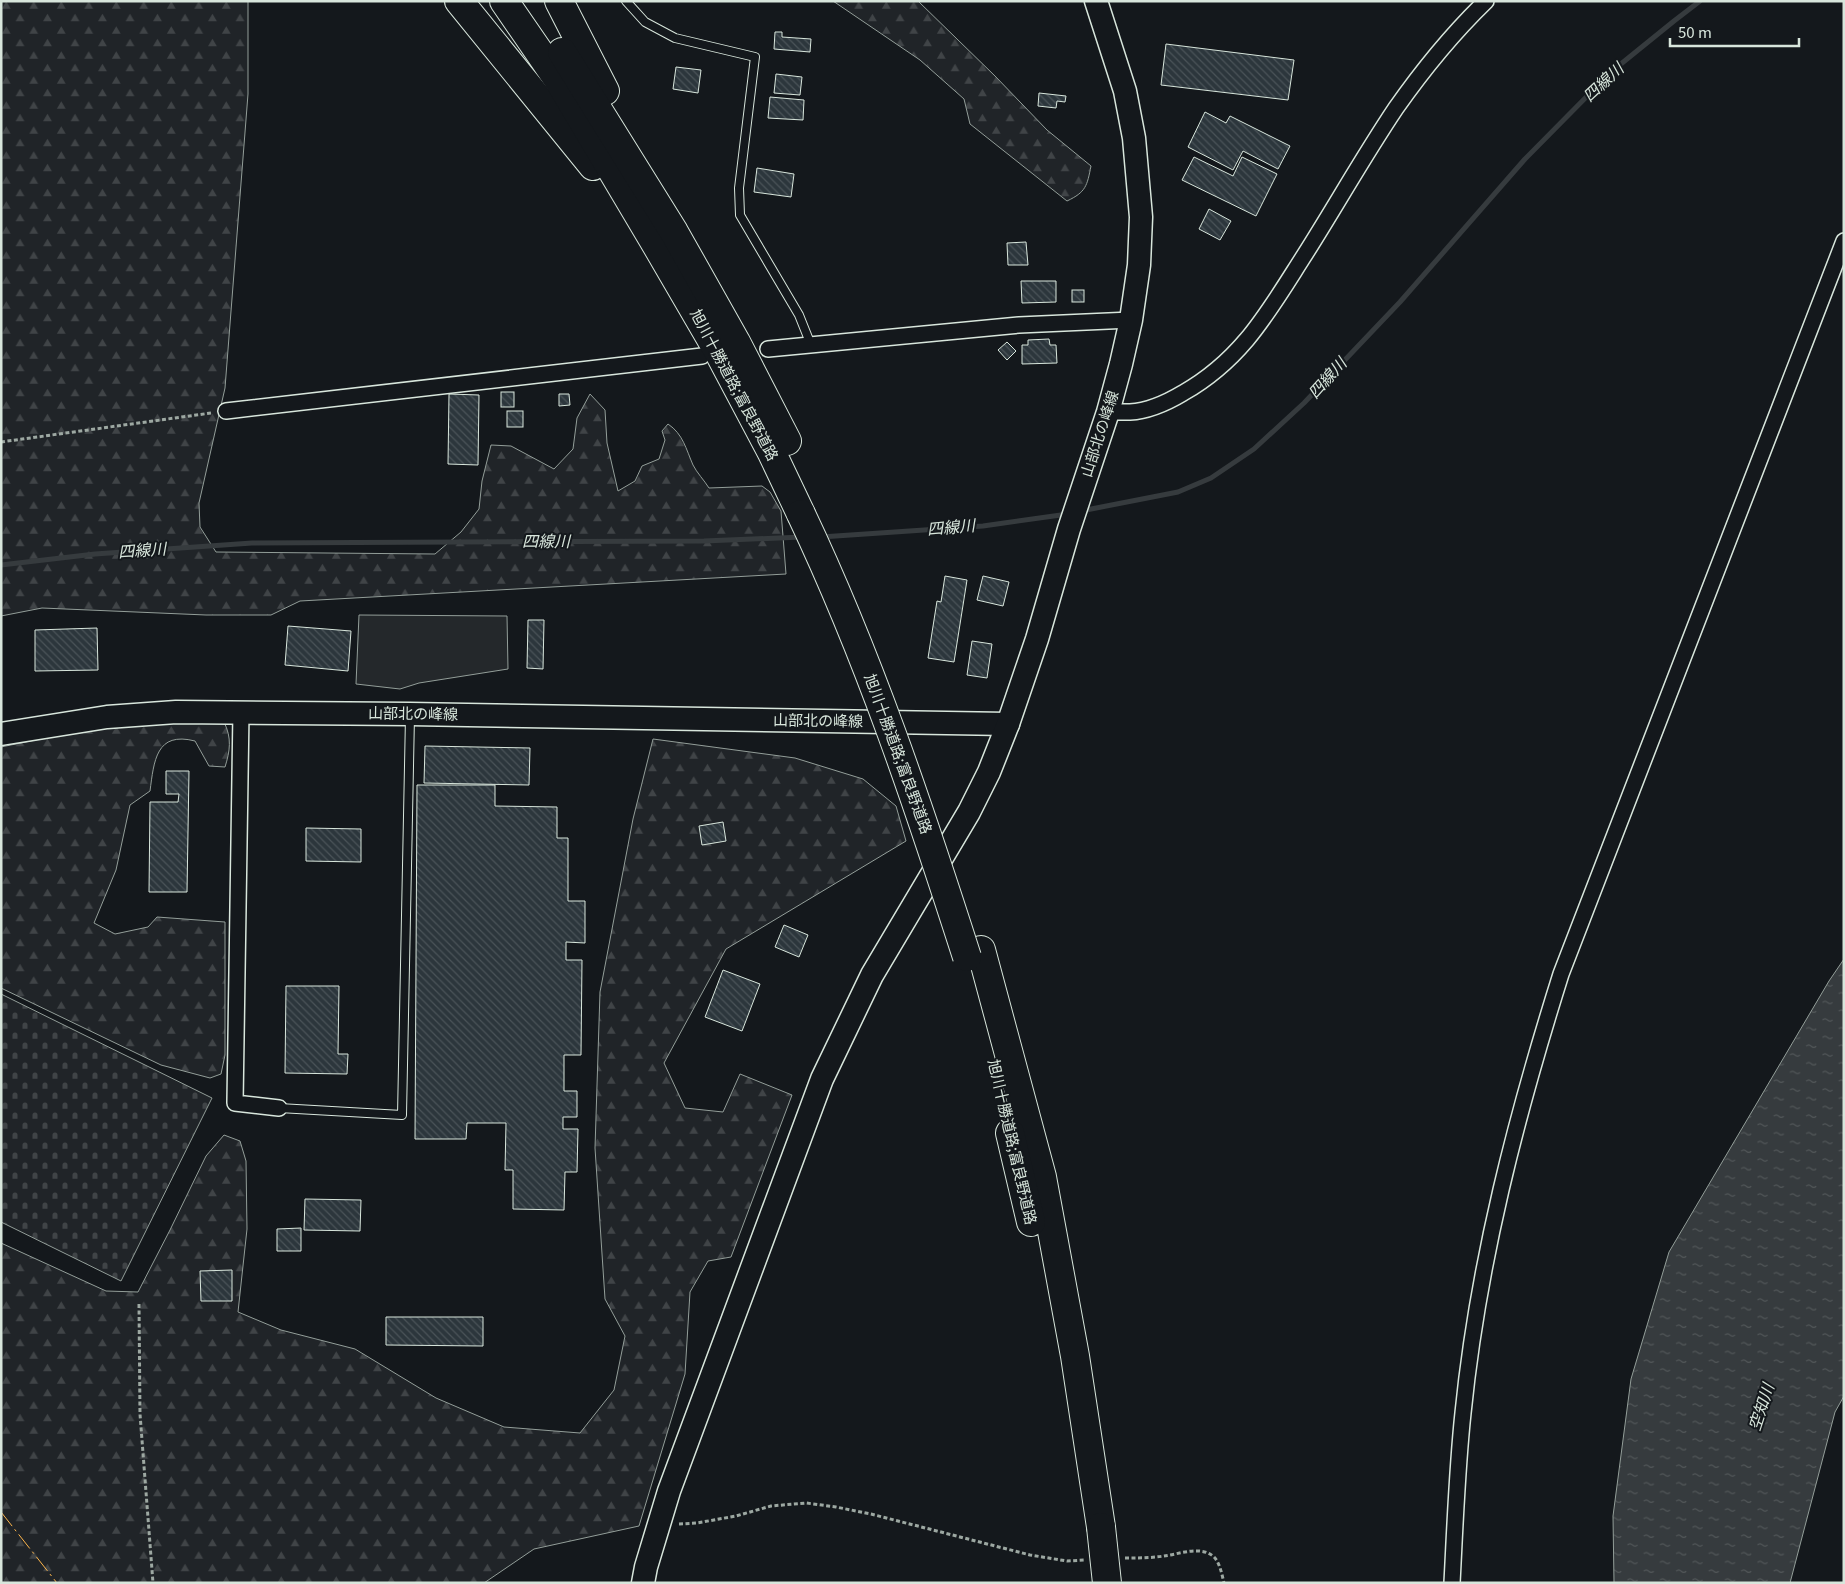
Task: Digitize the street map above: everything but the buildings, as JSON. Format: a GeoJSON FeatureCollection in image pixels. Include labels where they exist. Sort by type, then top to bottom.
{"type":"FeatureCollection","features":[{"type":"Feature","properties":{"kind":"highway"},"geometry":{"type":"LineString","coordinates":[[458,1],[664,236]]}},
{"type":"Feature","properties":{"kind":"highway","name":"旭川十勝道路;富良野道路"},"geometry":{"type":"LineString","coordinates":[[504,1],[740,350],[788,443],[810,513],[881,662],[925,776],[958,875],[974,954],[1042,1177],[1075,1356],[1092,1528],[1107,1583]]}},
{"type":"Feature","properties":{"kind":"highway","name":"旭川十勝道路;富良野道路"},"geometry":{"type":"LineString","coordinates":[[527,1],[576,73],[664,236]]}},
{"type":"Feature","properties":{"kind":"highway"},"geometry":{"type":"LineString","coordinates":[[559,1],[584,48],[664,236]]}},
{"type":"Feature","properties":{"kind":"highway","name":"旭川十勝道路;富良野道路"},"geometry":{"type":"LineString","coordinates":[[1087,1572],[1092,1528]]}},
{"type":"Feature","properties":{"kind":"main road","name":"山部北の峰線"},"geometry":{"type":"LineString","coordinates":[[1,734],[107,716],[176,712],[1008,724],[1037,639],[1069,529],[1108,412],[1131,320],[1139,265],[1141,217],[1137,167],[1125,91],[1096,1]]}},
{"type":"Feature","properties":{"kind":"main road"},"geometry":{"type":"LineString","coordinates":[[643,1583],[658,1525],[675,1472],[822,1079],[872,975],[969,812],[989,772],[1008,724]]}},
{"type":"Feature","properties":{"kind":"street"},"geometry":{"type":"LineString","coordinates":[[1108,412],[1132,412],[1172,400],[1206,380],[1242,346],[1274,303],[1396,108],[1446,46],[1486,1]]}},
{"type":"Feature","properties":{"kind":"street"},"geometry":{"type":"LineString","coordinates":[[1452,1583],[1462,1413],[1475,1325],[1488,1248],[1501,1191],[1539,1045],[1561,974],[1844,241]]}},
{"type":"Feature","properties":{"kind":"street"},"geometry":{"type":"LineString","coordinates":[[768,349],[1019,325],[1131,320]]}},
{"type":"Feature","properties":{"kind":"street"},"geometry":{"type":"LineString","coordinates":[[226,411],[702,356]]}},
{"type":"Feature","properties":{"kind":"street"},"geometry":{"type":"LineString","coordinates":[[241,712],[235,1103],[279,1108]]}},
{"type":"Feature","properties":{"kind":"lane"},"geometry":{"type":"LineString","coordinates":[[626,1],[645,22],[675,38],[755,57],[739,188],[740,215],[799,315],[811,345]]}},
{"type":"Feature","properties":{"kind":"lane"},"geometry":{"type":"LineString","coordinates":[[279,1108],[402,1115],[410,714]]}},
{"type":"Feature","properties":{"kind":"path"},"geometry":{"type":"LineString","coordinates":[[1,442],[226,411]]}},
{"type":"Feature","properties":{"kind":"path"},"geometry":{"type":"LineString","coordinates":[[139,1304],[140,1414],[153,1583]]}},
{"type":"Feature","properties":{"kind":"path"},"geometry":{"type":"LineString","coordinates":[[658,1525],[697,1523],[736,1516],[771,1506],[806,1503],[871,1514],[1030,1555],[1067,1561],[1087,1572]]}},
{"type":"Feature","properties":{"kind":"path"},"geometry":{"type":"LineString","coordinates":[[1122,1558],[1165,1556],[1190,1551],[1204,1552],[1215,1558],[1221,1570],[1224,1583]]}},
{"type":"Feature","properties":{"kind":"green space"},"geometry":{"type":"Polygon","coordinates":[[[1,1],[248,1],[248,94],[225,388],[199,503],[200,527],[216,552],[435,554],[461,532],[479,509],[482,481],[491,445],[511,446],[554,469],[573,449],[577,418],[590,394],[605,410],[607,443],[618,491],[635,481],[642,466],[659,459],[665,440],[662,431],[668,424],[681,437],[695,468],[709,488],[762,486],[770,492],[781,511],[786,574],[300,601],[271,615],[206,615],[42,608],[1,616],[1,1]]]}},
{"type":"Feature","properties":{"kind":"green space"},"geometry":{"type":"Polygon","coordinates":[[[833,1],[918,1],[1047,130],[1091,166],[1085,188],[1078,195],[1067,201],[970,124],[964,99],[920,60],[833,1]]]}},
{"type":"Feature","properties":{"kind":"green space"},"geometry":{"type":"Polygon","coordinates":[[[224,722],[229,744],[225,767],[209,766],[195,741],[172,740],[159,751],[153,769],[150,791],[130,805],[116,870],[94,923],[115,934],[148,927],[157,917],[225,922],[225,1055],[221,1074],[210,1078],[161,1065],[1,988],[1,747],[99,727],[152,723],[224,722]]]}},
{"type":"Feature","properties":{"kind":"green space"},"geometry":{"type":"Polygon","coordinates":[[[653,739],[795,758],[863,779],[896,806],[906,841],[726,949],[664,1063],[685,1108],[723,1112],[740,1074],[792,1095],[731,1257],[708,1261],[690,1292],[685,1374],[639,1526],[534,1549],[484,1583],[1,1583],[1,1243],[106,1291],[138,1292],[206,1156],[224,1135],[240,1141],[246,1161],[247,1229],[238,1312],[281,1330],[355,1349],[436,1398],[504,1427],[580,1433],[614,1390],[625,1336],[605,1299],[595,1148],[600,992],[633,819],[653,739]]]}},
{"type":"Feature","properties":{"kind":"green space"},"geometry":{"type":"Polygon","coordinates":[[[1,994],[212,1098],[121,1281],[1,1222],[1,994]]]}},
{"type":"Feature","properties":{"kind":"shaded area"},"geometry":{"type":"Polygon","coordinates":[[[359,615],[507,616],[508,669],[419,683],[400,689],[356,684],[359,615]]]}},
{"type":"Feature","properties":{"kind":"water","name":"空知川"},"geometry":{"type":"Polygon","coordinates":[[[1844,959],[1844,1396],[1835,1412],[1790,1583],[1614,1583],[1613,1516],[1631,1379],[1669,1252],[1829,981],[1844,959]]]}},
{"type":"Feature","properties":{"kind":"waterway","name":"四線川"},"geometry":{"type":"LineString","coordinates":[[1081,511],[1178,492],[1211,478],[1254,449],[1304,403],[1400,302],[1525,159],[1611,72],[1700,1]]}},
{"type":"Feature","properties":{"kind":"waterway","name":"四線川"},"geometry":{"type":"LineString","coordinates":[[821,537],[983,526],[1068,514]]}},
{"type":"Feature","properties":{"kind":"waterway","name":"四線川"},"geometry":{"type":"LineString","coordinates":[[1,565],[95,554],[252,543],[704,541],[802,537]]}},
{"type":"Feature","properties":{"kind":"power"},"geometry":{"type":"LineString","coordinates":[[1,1512],[57,1583]]}}]}
